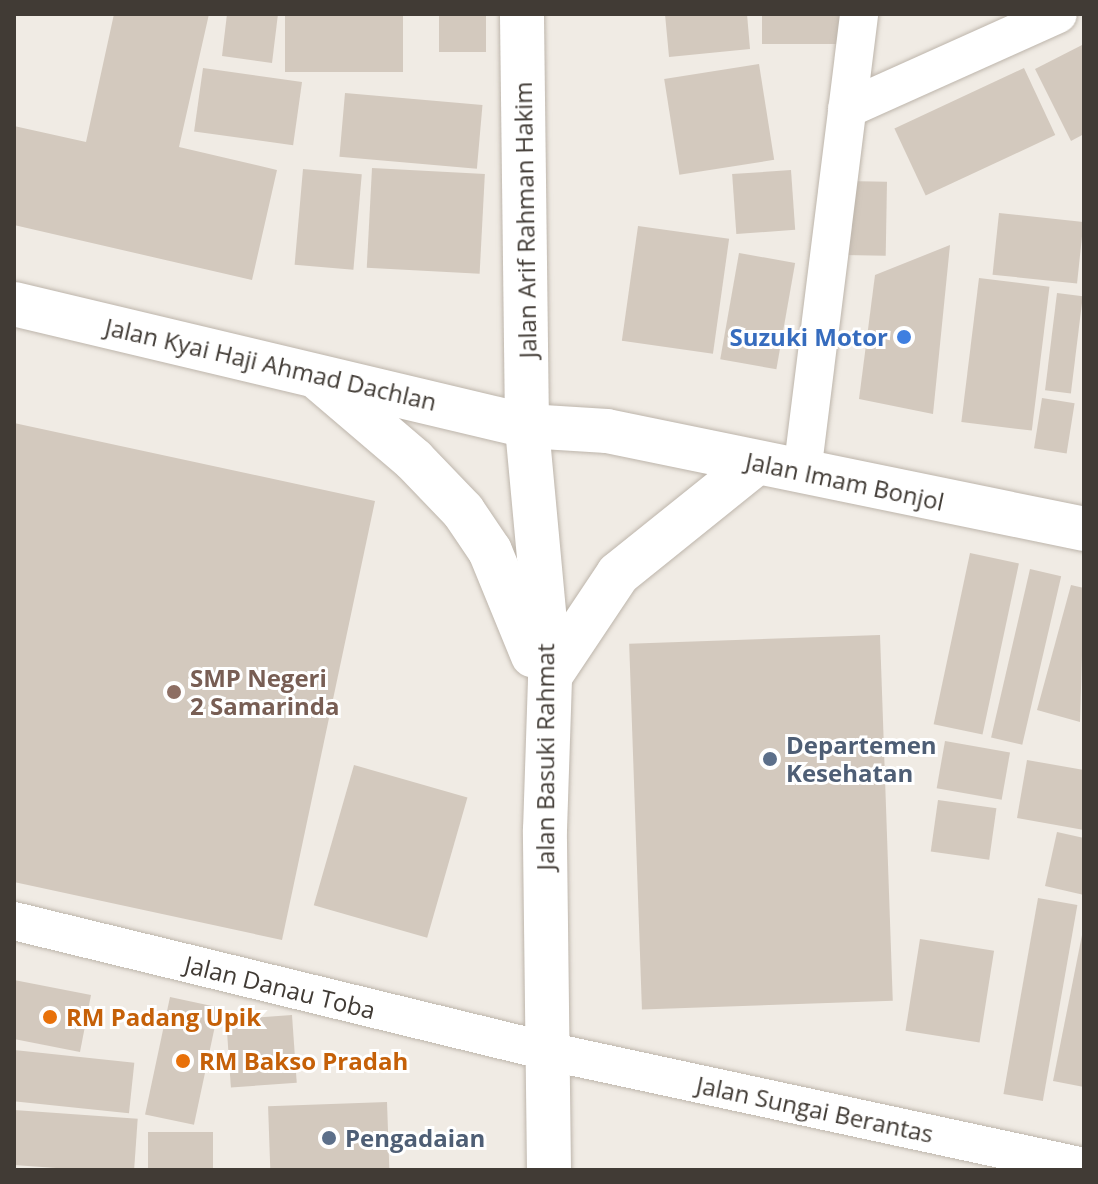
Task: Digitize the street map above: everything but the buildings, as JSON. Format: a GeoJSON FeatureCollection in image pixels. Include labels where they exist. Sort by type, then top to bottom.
{"type":"FeatureCollection","features":[{"type":"Feature","properties":{"kind":"street","name":"Jalan Arif Rahman Hakim"},"geometry":{"type":"LineString","coordinates":[[522,14],[527,426]]}},
{"type":"Feature","properties":{"kind":"street"},"geometry":{"type":"LineString","coordinates":[[802,473],[859,14]]}},
{"type":"Feature","properties":{"kind":"street"},"geometry":{"type":"LineString","coordinates":[[847,109],[1058,14]]}},
{"type":"Feature","properties":{"kind":"street","name":"Jalan Kyai Haji Ahmad Dachlan"},"geometry":{"type":"LineString","coordinates":[[14,304],[310,371],[527,426]]}},
{"type":"Feature","properties":{"kind":"street"},"geometry":{"type":"LineString","coordinates":[[310,371],[414,460],[463,511],[490,551],[549,686]]}},
{"type":"Feature","properties":{"kind":"street","name":"Jalan Imam Bonjol"},"geometry":{"type":"LineString","coordinates":[[527,426],[607,431],[1084,529]]}},
{"type":"Feature","properties":{"kind":"street","name":"Jalan Basuki Rahmat"},"geometry":{"type":"LineString","coordinates":[[527,426],[549,686],[549,1170]]}},
{"type":"Feature","properties":{"kind":"street"},"geometry":{"type":"LineString","coordinates":[[549,686],[618,574],[756,463]]}},
{"type":"Feature","properties":{"kind":"street","name":"Jalan Danau Toba"},"geometry":{"type":"LineString","coordinates":[[14,921],[547,1051]]}},
{"type":"Feature","properties":{"kind":"street","name":"Jalan Sungai Berantas"},"geometry":{"type":"LineString","coordinates":[[547,1051],[1084,1167]]}},
{"type":"Feature","properties":{"kind":"place","name":"Suzuki Motor"},"geometry":{"type":"Point","coordinates":[904,337]}},
{"type":"Feature","properties":{"kind":"place","name":"SMP Negeri 2 Samarinda"},"geometry":{"type":"Point","coordinates":[174,692]}},
{"type":"Feature","properties":{"kind":"place","name":"Departemen Kesehatan"},"geometry":{"type":"Point","coordinates":[770,759]}},
{"type":"Feature","properties":{"kind":"place","name":"RM Padang Upik"},"geometry":{"type":"Point","coordinates":[50,1017]}},
{"type":"Feature","properties":{"kind":"place","name":"RM Bakso Pradah"},"geometry":{"type":"Point","coordinates":[183,1061]}},
{"type":"Feature","properties":{"kind":"place","name":"Pengadaian"},"geometry":{"type":"Point","coordinates":[329,1138]}}]}
